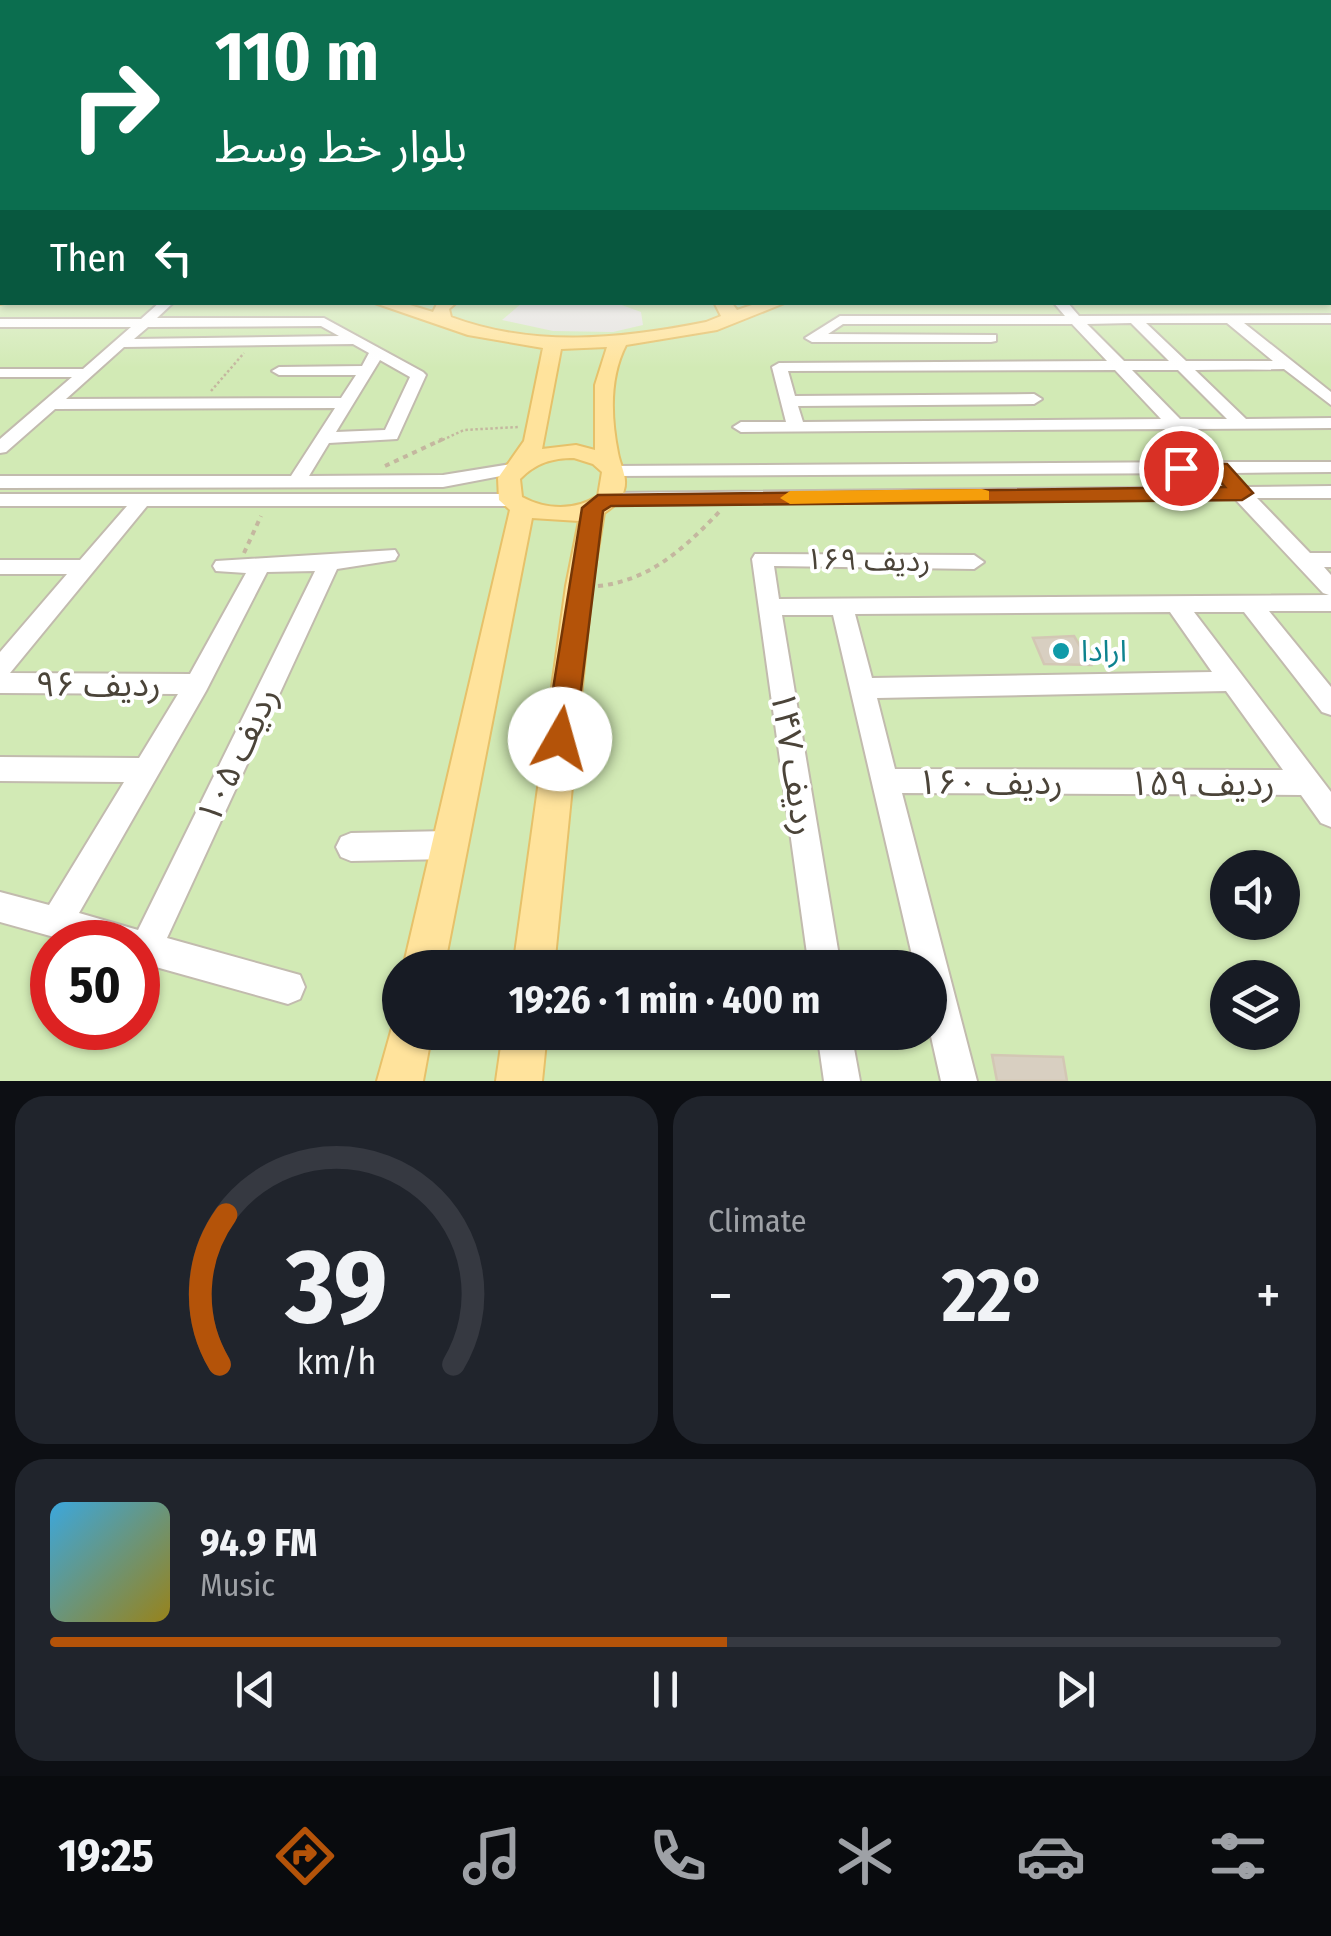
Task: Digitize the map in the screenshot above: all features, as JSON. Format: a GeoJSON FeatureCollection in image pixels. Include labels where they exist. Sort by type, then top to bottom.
{"type":"FeatureCollection","features":[{"type":"Feature","properties":{"kind":"main road"},"geometry":{"type":"LineString","coordinates":[[402,305],[446,311],[491,334],[553,344],[619,342],[683,332],[726,310],[759,305]]}},
{"type":"Feature","properties":{"kind":"main road"},"geometry":{"type":"LineString","coordinates":[[553,344],[538,426],[507,489],[517,504],[556,517],[599,504],[613,490],[604,442],[607,359],[619,342]]}},
{"type":"Feature","properties":{"kind":"main road"},"geometry":{"type":"LineString","coordinates":[[520,466],[562,451],[590,454],[611,468]]}},
{"type":"Feature","properties":{"kind":"main road"},"geometry":{"type":"LineString","coordinates":[[428,950],[517,504]]}},
{"type":"Feature","properties":{"kind":"main road"},"geometry":{"type":"LineString","coordinates":[[535,950],[579,586],[599,504]]}},
{"type":"Feature","properties":{"kind":"main road"},"geometry":{"type":"LineString","coordinates":[[400,1081],[406,1050]]}},
{"type":"Feature","properties":{"kind":"main road"},"geometry":{"type":"LineString","coordinates":[[519,1081],[523,1050]]}},
{"type":"Feature","properties":{"kind":"street"},"geometry":{"type":"LineString","coordinates":[[0,448],[165,305]]}},
{"type":"Feature","properties":{"kind":"street"},"geometry":{"type":"LineString","coordinates":[[1063,305],[1331,588]]}},
{"type":"Feature","properties":{"kind":"street"},"geometry":{"type":"LineString","coordinates":[[978,319],[1054,426]]}},
{"type":"Feature","properties":{"kind":"street"},"geometry":{"type":"LineString","coordinates":[[1134,319],[1241,423]]}},
{"type":"Feature","properties":{"kind":"street"},"geometry":{"type":"LineString","coordinates":[[1230,319],[1331,400]]}},
{"type":"Feature","properties":{"kind":"street"},"geometry":{"type":"LineString","coordinates":[[991,338],[812,338],[840,320],[1331,319]]}},
{"type":"Feature","properties":{"kind":"street"},"geometry":{"type":"LineString","coordinates":[[0,324],[324,322],[418,375],[391,435],[324,438]]}},
{"type":"Feature","properties":{"kind":"street"},"geometry":{"type":"LineString","coordinates":[[123,343],[358,340]]}},
{"type":"Feature","properties":{"kind":"street"},"geometry":{"type":"LineString","coordinates":[[256,404],[298,341]]}},
{"type":"Feature","properties":{"kind":"street"},"geometry":{"type":"LineString","coordinates":[[297,481],[378,351]]}},
{"type":"Feature","properties":{"kind":"street"},"geometry":{"type":"LineString","coordinates":[[796,427],[779,367],[1286,365]]}},
{"type":"Feature","properties":{"kind":"street"},"geometry":{"type":"LineString","coordinates":[[279,371],[366,370]]}},
{"type":"Feature","properties":{"kind":"street"},"geometry":{"type":"LineString","coordinates":[[0,373],[87,373]]}},
{"type":"Feature","properties":{"kind":"street"},"geometry":{"type":"LineString","coordinates":[[790,401],[1034,399]]}},
{"type":"Feature","properties":{"kind":"street"},"geometry":{"type":"LineString","coordinates":[[51,404],[345,403]]}},
{"type":"Feature","properties":{"kind":"street"},"geometry":{"type":"LineString","coordinates":[[740,427],[1331,423]]}},
{"type":"Feature","properties":{"kind":"street"},"geometry":{"type":"LineString","coordinates":[[0,482],[443,480],[520,466]]}},
{"type":"Feature","properties":{"kind":"street"},"geometry":{"type":"LineString","coordinates":[[611,468],[1331,467]]}},
{"type":"Feature","properties":{"kind":"street"},"geometry":{"type":"LineString","coordinates":[[599,504],[732,498],[1331,492]]}},
{"type":"Feature","properties":{"kind":"street"},"geometry":{"type":"LineString","coordinates":[[0,500],[270,498],[517,504]]}},
{"type":"Feature","properties":{"kind":"street"},"geometry":{"type":"LineString","coordinates":[[0,668],[142,499]]}},
{"type":"Feature","properties":{"kind":"street"},"geometry":{"type":"LineString","coordinates":[[0,908],[58,920],[197,684],[241,565],[329,563],[388,555]]}},
{"type":"Feature","properties":{"kind":"street","name":"ردیف ۱۶۹"},"geometry":{"type":"LineString","coordinates":[[762,560],[974,562]]}},
{"type":"Feature","properties":{"kind":"street","name":"ردیف ۱۴۷"},"geometry":{"type":"LineString","coordinates":[[762,560],[821,950]]}},
{"type":"Feature","properties":{"kind":"street"},"geometry":{"type":"LineString","coordinates":[[1304,560],[1331,560]]}},
{"type":"Feature","properties":{"kind":"street","name":"ردیف ۱۰۵"},"geometry":{"type":"LineString","coordinates":[[150,920],[329,563]]}},
{"type":"Feature","properties":{"kind":"street"},"geometry":{"type":"LineString","coordinates":[[0,566],[86,567]]}},
{"type":"Feature","properties":{"kind":"street"},"geometry":{"type":"LineString","coordinates":[[770,607],[1331,603]]}},
{"type":"Feature","properties":{"kind":"street"},"geometry":{"type":"LineString","coordinates":[[1176,604],[1229,681],[1331,814]]}},
{"type":"Feature","properties":{"kind":"street"},"geometry":{"type":"LineString","coordinates":[[1250,604],[1331,706]]}},
{"type":"Feature","properties":{"kind":"street"},"geometry":{"type":"LineString","coordinates":[[842,607],[958,1081]]}},
{"type":"Feature","properties":{"kind":"street"},"geometry":{"type":"LineString","coordinates":[[862,688],[1229,681]]}},
{"type":"Feature","properties":{"kind":"street","name":"ردیف ۹۶"},"geometry":{"type":"LineString","coordinates":[[0,683],[197,684]]}},
{"type":"Feature","properties":{"kind":"street"},"geometry":{"type":"LineString","coordinates":[[0,769],[146,770]]}},
{"type":"Feature","properties":{"kind":"street","name":"ردیف ۱۶۰"},"geometry":{"type":"LineString","coordinates":[[884,781],[1096,782]]}},
{"type":"Feature","properties":{"kind":"street","name":"ردیف ۱۵۹"},"geometry":{"type":"LineString","coordinates":[[1096,782],[1308,783]]}},
{"type":"Feature","properties":{"kind":"street"},"geometry":{"type":"LineString","coordinates":[[351,846],[449,845]]}},
{"type":"Feature","properties":{"kind":"street"},"geometry":{"type":"LineString","coordinates":[[160,951],[288,987]]}},
{"type":"Feature","properties":{"kind":"street"},"geometry":{"type":"LineString","coordinates":[[837,1050],[842,1081]]}},
{"type":"Feature","properties":{"kind":"path"},"geometry":{"type":"LineString","coordinates":[[200,404],[253,341]]}},
{"type":"Feature","properties":{"kind":"path"},"geometry":{"type":"LineString","coordinates":[[352,481],[464,430],[538,426]]}},
{"type":"Feature","properties":{"kind":"path"},"geometry":{"type":"LineString","coordinates":[[241,565],[270,498]]}},
{"type":"Feature","properties":{"kind":"path"},"geometry":{"type":"LineString","coordinates":[[579,586],[629,581],[659,564],[732,498]]}},
{"type":"Feature","properties":{"kind":"green space"},"geometry":{"type":"Polygon","coordinates":[[[0,305],[1331,305],[1331,1081],[0,1081],[0,305]]]}},
{"type":"Feature","properties":{"kind":"shaded area"},"geometry":{"type":"Polygon","coordinates":[[[520,305],[622,305],[641,312],[643,325],[613,332],[553,331],[502,320],[520,305]]]}},
{"type":"Feature","properties":{"kind":"building","name":"ارادا"},"geometry":{"type":"Polygon","coordinates":[[[1074,636],[1091,665],[1044,664],[1033,638],[1074,636]]]}},
{"type":"Feature","properties":{"kind":"building"},"geometry":{"type":"Polygon","coordinates":[[[992,1055],[1063,1057],[1067,1081],[997,1081],[992,1055]]]}},
{"type":"Feature","properties":{"kind":"slow traffic"},"geometry":{"type":"LineString","coordinates":[[790,498],[982,496]]}},
{"type":"Feature","properties":{"kind":"place","name":"ارادا"},"geometry":{"type":"Point","coordinates":[1061,651]}},
{"type":"Feature","properties":{"kind":"route"},"geometry":{"type":"LineString","coordinates":[[560,739],[593,508],[606,500],[1242,493],[1220,468],[1181,468]]}}]}
